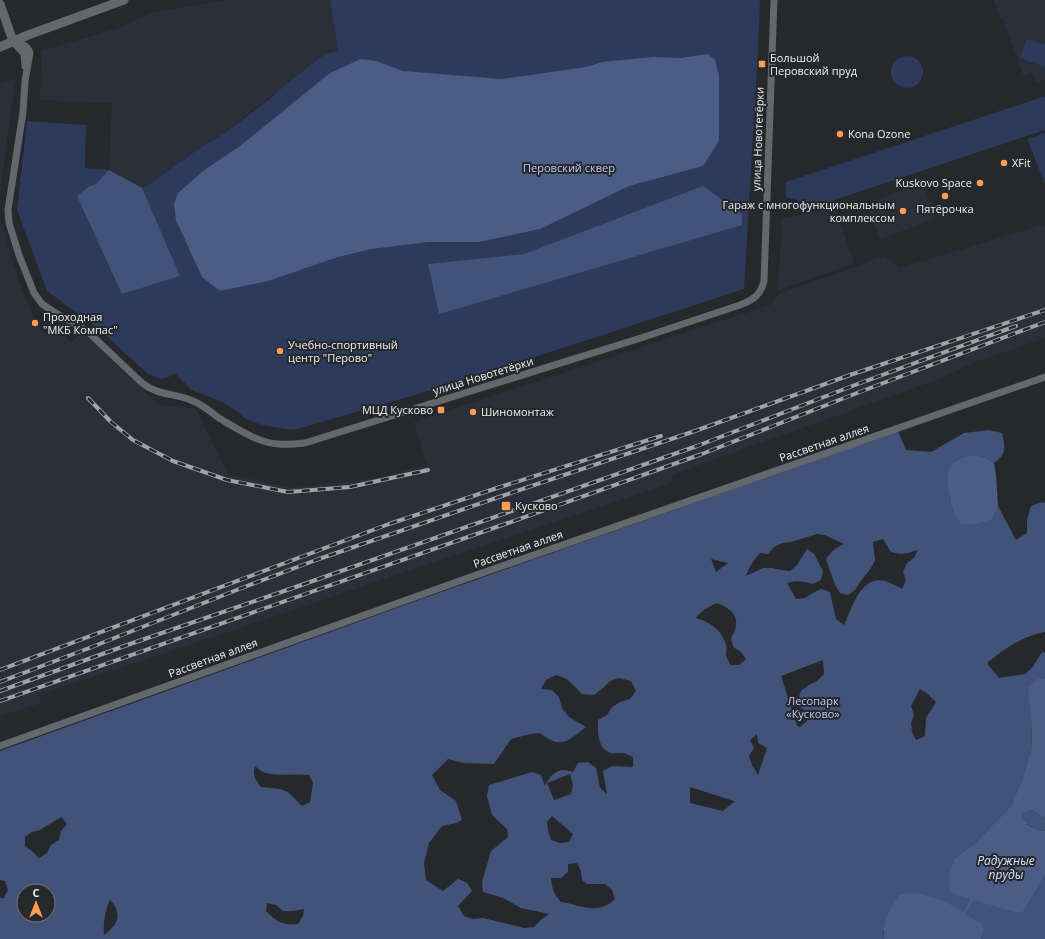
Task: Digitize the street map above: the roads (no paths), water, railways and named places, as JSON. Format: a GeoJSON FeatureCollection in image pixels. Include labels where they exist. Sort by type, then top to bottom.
{"type":"FeatureCollection","features":[{"type":"Feature","properties":{"kind":"street"},"geometry":{"type":"LineString","coordinates":[[0,47],[124,0]]}},
{"type":"Feature","properties":{"kind":"street","name":"улица Новотетёрки"},"geometry":{"type":"LineString","coordinates":[[13,42],[27,47],[30,50],[30,53],[25,81],[23,112],[8,210],[9,223],[34,293],[42,304],[87,331],[150,389],[195,402],[245,433],[262,441],[290,445],[312,441],[644,337],[749,302],[756,297],[763,287],[764,281],[774,0]]}},
{"type":"Feature","properties":{"kind":"street"},"geometry":{"type":"LineString","coordinates":[[0,4],[13,42]]}},
{"type":"Feature","properties":{"kind":"street","name":"Рассветная аллея"},"geometry":{"type":"LineString","coordinates":[[0,746],[465,580],[1045,377]]}},
{"type":"Feature","properties":{"kind":"water"},"geometry":{"type":"Polygon","coordinates":[[[708,54],[715,60],[719,75],[719,141],[703,166],[629,186],[540,229],[479,242],[428,242],[371,249],[338,257],[268,281],[220,291],[202,277],[176,220],[174,204],[178,193],[203,171],[240,146],[330,73],[361,59],[376,61],[403,71],[502,79],[586,67],[602,62],[653,57],[681,58],[708,54]]]}},
{"type":"Feature","properties":{"kind":"water"},"geometry":{"type":"Polygon","coordinates":[[[975,455],[994,463],[998,506],[993,519],[976,524],[962,524],[956,516],[950,499],[947,478],[948,472],[952,464],[955,462],[975,455]]]}},
{"type":"Feature","properties":{"kind":"water","name":"Радужные пруды"},"geometry":{"type":"Polygon","coordinates":[[[1037,679],[1045,679],[1045,819],[1033,810],[1022,814],[1030,826],[1045,831],[1045,876],[1023,912],[1015,912],[958,896],[950,891],[949,876],[955,858],[975,843],[1011,806],[1023,777],[1032,746],[1028,688],[1037,679]]]}},
{"type":"Feature","properties":{"kind":"water"},"geometry":{"type":"Polygon","coordinates":[[[918,893],[946,902],[982,924],[984,930],[981,939],[884,939],[884,926],[890,910],[900,894],[918,893]]]}},
{"type":"Feature","properties":{"kind":"waterway"},"geometry":{"type":"LineString","coordinates":[[963,915],[973,898]]}},
{"type":"Feature","properties":{"kind":"railway"},"geometry":{"type":"LineString","coordinates":[[0,682],[316,560],[695,431],[850,375],[1045,310]]}},
{"type":"Feature","properties":{"kind":"railway"},"geometry":{"type":"LineString","coordinates":[[0,701],[702,454],[857,393],[1045,322]]}},
{"type":"Feature","properties":{"kind":"railway"},"geometry":{"type":"LineString","coordinates":[[0,691],[130,644],[697,446],[855,385],[1016,326]]}},
{"type":"Feature","properties":{"kind":"railway"},"geometry":{"type":"LineString","coordinates":[[88,398],[111,422],[133,440],[173,461],[227,480],[288,492],[350,487],[428,470]]}},
{"type":"Feature","properties":{"kind":"railway"},"geometry":{"type":"LineString","coordinates":[[0,670],[389,524],[661,436]]}},
{"type":"Feature","properties":{"kind":"place","name":"Большой Перовский пруд"},"geometry":{"type":"Point","coordinates":[762,64]}},
{"type":"Feature","properties":{"kind":"place","name":"Kona Ozone"},"geometry":{"type":"Point","coordinates":[840,134]}},
{"type":"Feature","properties":{"kind":"place","name":"XFit"},"geometry":{"type":"Point","coordinates":[1004,163]}},
{"type":"Feature","properties":{"kind":"place","name":"Kuskovo Space"},"geometry":{"type":"Point","coordinates":[980,183]}},
{"type":"Feature","properties":{"kind":"place","name":"Пятёрочка"},"geometry":{"type":"Point","coordinates":[945,196]}},
{"type":"Feature","properties":{"kind":"place","name":"Гараж с многофункциональным комплексом"},"geometry":{"type":"Point","coordinates":[903,211]}},
{"type":"Feature","properties":{"kind":"place","name":"Проходная \"МКБ Компас\""},"geometry":{"type":"Point","coordinates":[35,323]}},
{"type":"Feature","properties":{"kind":"place","name":"Учебно-спортивный центр \"Перово\""},"geometry":{"type":"Point","coordinates":[280,351]}},
{"type":"Feature","properties":{"kind":"place","name":"МЦД Кусково"},"geometry":{"type":"Point","coordinates":[441,410]}},
{"type":"Feature","properties":{"kind":"place","name":"Шиномонтаж"},"geometry":{"type":"Point","coordinates":[473,412]}},
{"type":"Feature","properties":{"kind":"place","name":"Кусково"},"geometry":{"type":"Point","coordinates":[506,506]}},
{"type":"Feature","properties":{"kind":"park label","name":"Перовский сквер"},"geometry":{"type":"Point","coordinates":[569,168]}},
{"type":"Feature","properties":{"kind":"park label","name":"Лесопарк «Кусково»"},"geometry":{"type":"Point","coordinates":[813,707]}}]}
